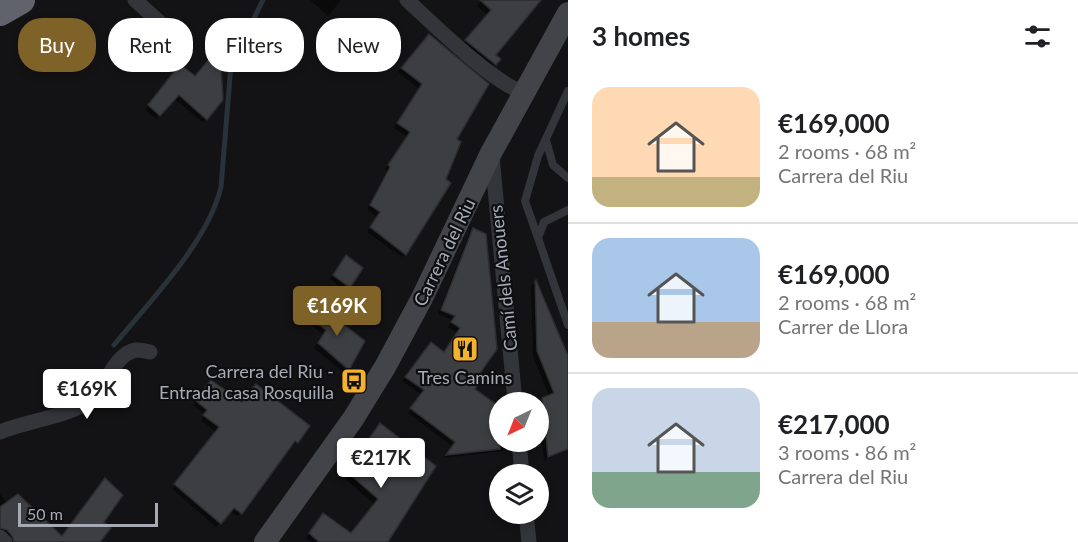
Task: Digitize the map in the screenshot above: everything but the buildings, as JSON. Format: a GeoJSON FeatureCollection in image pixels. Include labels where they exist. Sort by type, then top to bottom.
{"type":"FeatureCollection","features":[{"type":"Feature","properties":{"kind":"highway"},"geometry":{"type":"LineString","coordinates":[[0,12],[21,0]]}},
{"type":"Feature","properties":{"kind":"street"},"geometry":{"type":"LineString","coordinates":[[135,0],[155,18]]}},
{"type":"Feature","properties":{"kind":"street"},"geometry":{"type":"LineString","coordinates":[[406,0],[495,77],[524,92]]}},
{"type":"Feature","properties":{"kind":"street","name":"Carrera del Riu"},"geometry":{"type":"LineString","coordinates":[[265,542],[354,420],[385,367],[422,298],[491,153],[568,13]]}},
{"type":"Feature","properties":{"kind":"street","name":"Camí dels Anouers"},"geometry":{"type":"LineString","coordinates":[[491,153],[514,392]]}},
{"type":"Feature","properties":{"kind":"street"},"geometry":{"type":"LineString","coordinates":[[0,432],[14,426],[63,414],[90,401],[113,371],[119,359],[136,350],[150,352]]}},
{"type":"Feature","properties":{"kind":"street"},"geometry":{"type":"LineString","coordinates":[[527,524],[529,542]]}},
{"type":"Feature","properties":{"kind":"street"},"geometry":{"type":"LineString","coordinates":[[0,537],[5,542]]}},
{"type":"Feature","properties":{"kind":"lane"},"geometry":{"type":"LineString","coordinates":[[568,91],[538,156],[525,201],[568,326]]}},
{"type":"Feature","properties":{"kind":"lane"},"geometry":{"type":"LineString","coordinates":[[546,140],[553,165],[568,178]]}},
{"type":"Feature","properties":{"kind":"lane"},"geometry":{"type":"LineString","coordinates":[[538,238],[544,222],[568,210]]}},
{"type":"Feature","properties":{"kind":"waterway"},"geometry":{"type":"LineString","coordinates":[[114,345],[191,250],[214,208],[221,187],[231,65],[263,0]]}},
{"type":"Feature","properties":{"kind":"place","name":"Tres Camins"},"geometry":{"type":"Point","coordinates":[465,349]}},
{"type":"Feature","properties":{"kind":"place","name":"Carrera del Riu - Entrada casa Rosquilla"},"geometry":{"type":"Point","coordinates":[354,381]}}]}
